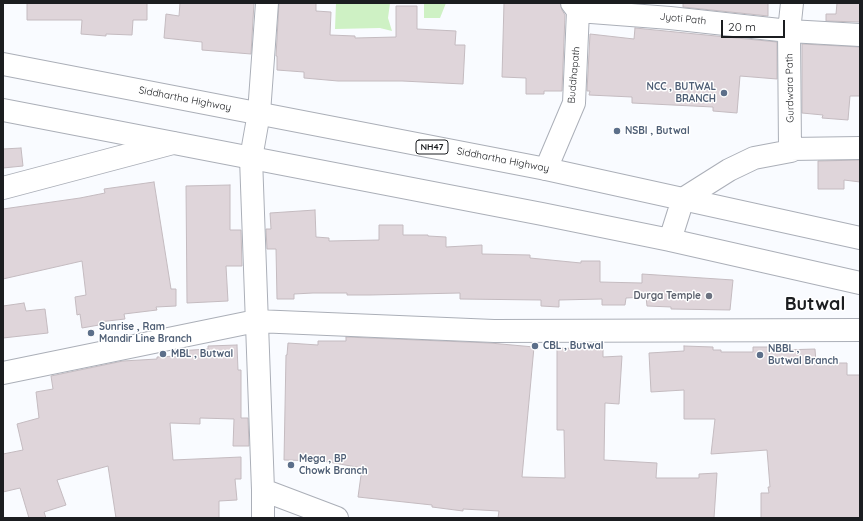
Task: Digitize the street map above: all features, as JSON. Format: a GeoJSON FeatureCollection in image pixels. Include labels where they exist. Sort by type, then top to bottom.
{"type":"FeatureCollection","features":[{"type":"Feature","properties":{"kind":"main road"},"geometry":{"type":"LineString","coordinates":[[263,518],[251,158],[259,113],[267,3]]}},
{"type":"Feature","properties":{"kind":"main road","name":"Gurdwara Path"},"geometry":{"type":"LineString","coordinates":[[790,149],[789,31],[792,3]]}},
{"type":"Feature","properties":{"kind":"main road","name":"Jyoti Path"},"geometry":{"type":"LineString","coordinates":[[575,7],[670,10],[789,31],[860,35]]}},
{"type":"Feature","properties":{"kind":"main road","name":"Buddhapath"},"geometry":{"type":"LineString","coordinates":[[546,169],[574,103],[575,7]]}},
{"type":"Feature","properties":{"kind":"main road","name":"Siddhartha Highway"},"geometry":{"type":"LineString","coordinates":[[3,64],[546,169],[860,238]]}},
{"type":"Feature","properties":{"kind":"main road"},"geometry":{"type":"LineString","coordinates":[[3,110],[542,214],[670,240],[860,283]]}},
{"type":"Feature","properties":{"kind":"main road"},"geometry":{"type":"LineString","coordinates":[[3,188],[173,143]]}},
{"type":"Feature","properties":{"kind":"main road"},"geometry":{"type":"LineString","coordinates":[[670,240],[683,199],[729,170],[754,158],[791,151],[790,149],[860,148]]}},
{"type":"Feature","properties":{"kind":"main road"},"geometry":{"type":"LineString","coordinates":[[3,373],[256,321],[494,331],[860,330]]}},
{"type":"Feature","properties":{"kind":"main road"},"geometry":{"type":"LineString","coordinates":[[263,490],[337,518]]}},
{"type":"Feature","properties":{"kind":"green space"},"geometry":{"type":"Polygon","coordinates":[[[336,3],[390,3],[388,18],[392,31],[380,28],[335,29],[336,3]]]}},
{"type":"Feature","properties":{"kind":"green space"},"geometry":{"type":"Polygon","coordinates":[[[424,3],[446,3],[440,18],[424,18],[424,3]]]}},
{"type":"Feature","properties":{"kind":"building"},"geometry":{"type":"Polygon","coordinates":[[[27,3],[147,3],[147,20],[133,20],[132,35],[106,34],[106,36],[81,34],[82,20],[27,20],[27,3]]]}},
{"type":"Feature","properties":{"kind":"building"},"geometry":{"type":"Polygon","coordinates":[[[180,3],[254,3],[251,54],[202,50],[202,42],[164,38],[166,14],[179,16],[180,3]]]}},
{"type":"Feature","properties":{"kind":"building"},"geometry":{"type":"Polygon","coordinates":[[[279,3],[316,3],[316,11],[331,12],[330,35],[355,36],[355,38],[396,37],[396,6],[417,6],[417,29],[456,31],[455,45],[465,45],[463,84],[402,81],[338,81],[304,78],[304,72],[277,70],[276,56],[279,3]]]}},
{"type":"Feature","properties":{"kind":"building"},"geometry":{"type":"Polygon","coordinates":[[[504,3],[560,3],[565,15],[562,91],[544,91],[544,94],[526,94],[526,78],[502,77],[504,3]]]}},
{"type":"Feature","properties":{"kind":"building"},"geometry":{"type":"Polygon","coordinates":[[[683,3],[768,3],[768,16],[683,7],[683,3]]]}},
{"type":"Feature","properties":{"kind":"building"},"geometry":{"type":"Polygon","coordinates":[[[837,3],[860,3],[860,22],[826,21],[826,14],[836,14],[837,3]]]}},
{"type":"Feature","properties":{"kind":"building"},"geometry":{"type":"Polygon","coordinates":[[[635,28],[777,42],[777,79],[740,76],[737,113],[713,111],[713,107],[632,103],[632,97],[589,95],[590,91],[587,91],[590,34],[634,39],[635,28]]]}},
{"type":"Feature","properties":{"kind":"building"},"geometry":{"type":"Polygon","coordinates":[[[802,44],[860,47],[860,96],[850,96],[848,120],[822,118],[823,115],[802,113],[802,44]]]}},
{"type":"Feature","properties":{"kind":"building"},"geometry":{"type":"Polygon","coordinates":[[[21,148],[23,166],[3,168],[3,149],[21,148]]]}},
{"type":"Feature","properties":{"kind":"building"},"geometry":{"type":"Polygon","coordinates":[[[860,160],[860,182],[844,180],[844,189],[818,189],[818,161],[860,160]]]}},
{"type":"Feature","properties":{"kind":"building"},"geometry":{"type":"Polygon","coordinates":[[[154,182],[171,289],[176,289],[176,306],[156,307],[157,310],[124,314],[125,319],[99,322],[99,325],[82,328],[80,314],[77,315],[75,297],[86,295],[82,261],[3,279],[3,209],[80,198],[105,193],[104,189],[154,182]]]}},
{"type":"Feature","properties":{"kind":"building"},"geometry":{"type":"Polygon","coordinates":[[[230,185],[230,230],[241,230],[242,266],[226,266],[228,301],[187,303],[186,186],[230,185]]]}},
{"type":"Feature","properties":{"kind":"building"},"geometry":{"type":"Polygon","coordinates":[[[315,210],[316,237],[329,238],[329,241],[379,240],[379,225],[403,225],[403,235],[446,237],[446,247],[482,245],[482,254],[530,255],[530,258],[581,263],[581,261],[600,261],[600,282],[642,283],[642,274],[733,280],[730,310],[671,309],[671,307],[647,306],[646,297],[626,298],[625,305],[602,305],[602,299],[559,300],[559,307],[541,306],[541,300],[460,299],[460,293],[347,295],[347,293],[313,293],[294,294],[294,299],[277,299],[276,249],[267,249],[266,229],[271,229],[270,213],[315,210]]]}},
{"type":"Feature","properties":{"kind":"building"},"geometry":{"type":"Polygon","coordinates":[[[24,303],[26,311],[45,309],[48,333],[3,338],[3,306],[24,303]]]}},
{"type":"Feature","properties":{"kind":"building"},"geometry":{"type":"Polygon","coordinates":[[[346,337],[490,343],[534,347],[522,477],[565,478],[564,430],[557,430],[557,348],[603,349],[603,357],[622,356],[619,404],[605,403],[604,460],[657,463],[656,478],[699,478],[699,474],[717,473],[714,518],[498,518],[499,511],[463,509],[463,511],[432,507],[432,505],[358,497],[362,468],[323,461],[284,460],[286,355],[288,343],[318,345],[318,341],[346,341],[346,337]]]}},
{"type":"Feature","properties":{"kind":"building"},"geometry":{"type":"Polygon","coordinates":[[[237,345],[238,370],[241,370],[241,418],[248,418],[249,446],[233,446],[234,419],[200,418],[200,424],[170,423],[173,460],[241,457],[241,479],[235,479],[237,500],[219,501],[219,518],[116,518],[108,466],[57,480],[66,505],[44,512],[46,518],[29,518],[20,488],[3,492],[3,454],[23,450],[17,424],[39,418],[36,392],[53,389],[51,376],[123,361],[177,356],[177,351],[208,349],[208,346],[237,345]]]}},
{"type":"Feature","properties":{"kind":"building"},"geometry":{"type":"Polygon","coordinates":[[[684,346],[713,347],[713,350],[721,350],[721,352],[753,352],[753,347],[783,347],[783,350],[815,349],[816,363],[847,363],[847,375],[860,375],[860,518],[761,518],[761,493],[769,493],[768,487],[770,487],[767,450],[711,454],[715,419],[684,419],[684,390],[651,392],[649,353],[684,351],[684,346]]]}},
{"type":"Feature","properties":{"kind":"place","name":"NCC , BUTWAL BRANCH"},"geometry":{"type":"Point","coordinates":[724,93]}},
{"type":"Feature","properties":{"kind":"place","name":"NSBI , Butwal"},"geometry":{"type":"Point","coordinates":[617,131]}},
{"type":"Feature","properties":{"kind":"place","name":"Durga Temple"},"geometry":{"type":"Point","coordinates":[709,296]}},
{"type":"Feature","properties":{"kind":"place","name":"Sunrise , Ram Mandir Line Branch"},"geometry":{"type":"Point","coordinates":[91,333]}},
{"type":"Feature","properties":{"kind":"place","name":"CBL , Butwal"},"geometry":{"type":"Point","coordinates":[535,346]}},
{"type":"Feature","properties":{"kind":"place","name":"MBL , Butwal"},"geometry":{"type":"Point","coordinates":[163,354]}},
{"type":"Feature","properties":{"kind":"place","name":"NBBL , Butwal Branch"},"geometry":{"type":"Point","coordinates":[760,355]}},
{"type":"Feature","properties":{"kind":"place","name":"Mega , BP Chowk Branch"},"geometry":{"type":"Point","coordinates":[291,465]}},
{"type":"Feature","properties":{"kind":"district","name":"Butwal"},"geometry":{"type":"Point","coordinates":[815,305]}}]}
